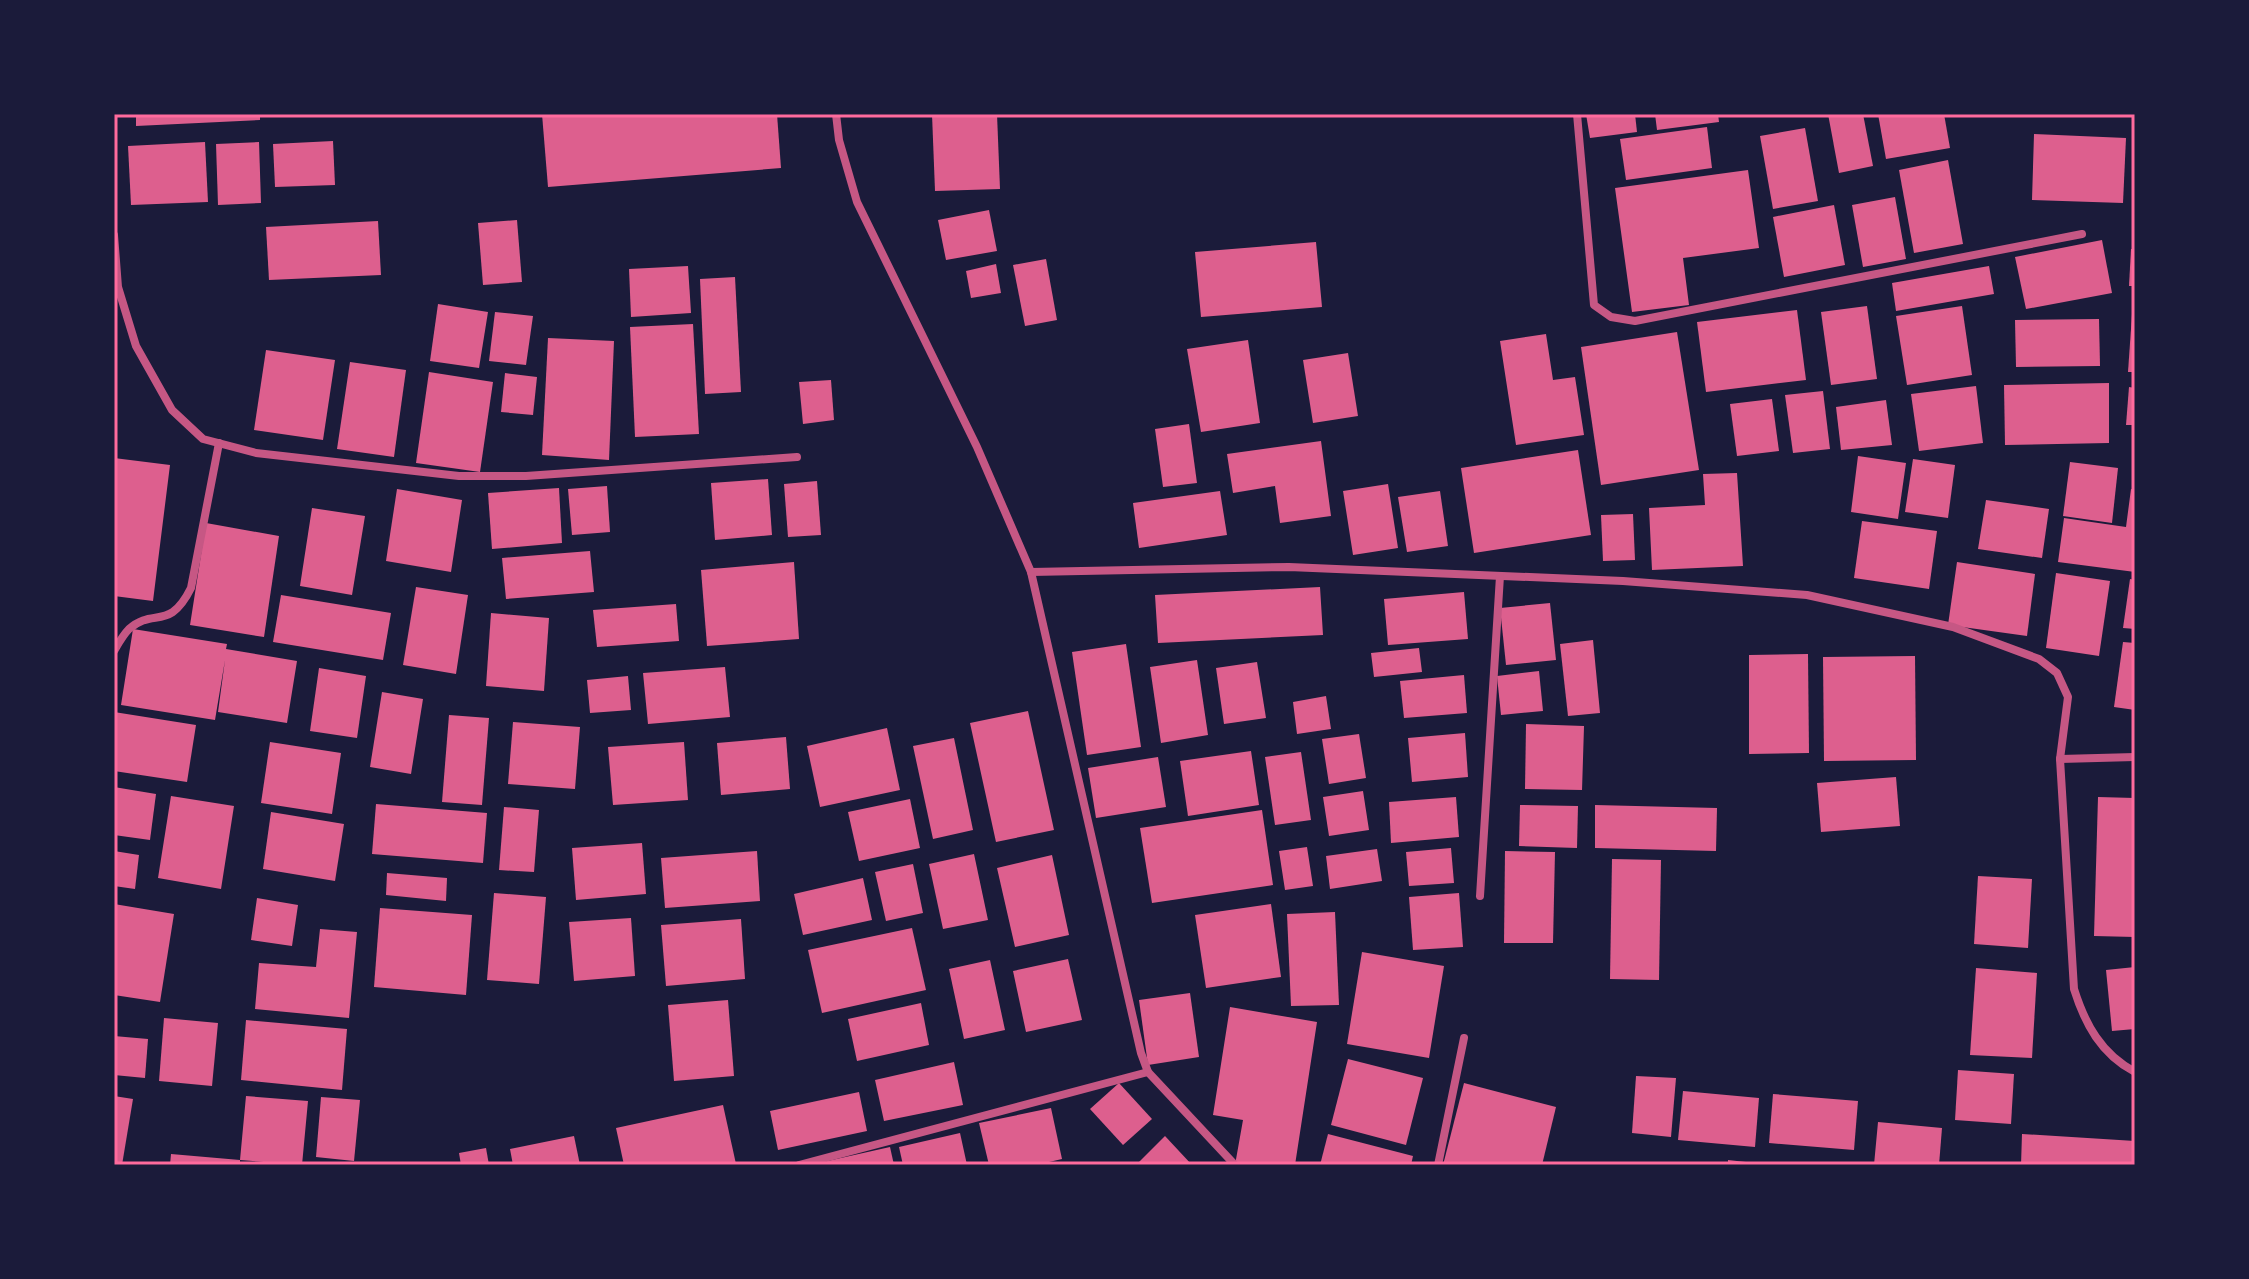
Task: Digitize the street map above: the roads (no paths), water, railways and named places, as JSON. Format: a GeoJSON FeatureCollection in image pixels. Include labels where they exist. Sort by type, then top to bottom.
{"type":"FeatureCollection","features":[{"type":"Feature","properties":{"kind":"street"},"geometry":{"type":"LineString","coordinates":[[836,114],[839,140],[857,202],[977,447],[1031,572],[1141,1053],[1148,1072],[1235,1165]]}},
{"type":"Feature","properties":{"kind":"street"},"geometry":{"type":"LineString","coordinates":[[1577,114],[1594,305],[1611,317],[1635,321],[2082,234]]}},
{"type":"Feature","properties":{"kind":"street"},"geometry":{"type":"LineString","coordinates":[[114,235],[116,287],[136,346],[172,410],[203,439],[256,453],[459,476],[526,476],[797,457]]}},
{"type":"Feature","properties":{"kind":"street"},"geometry":{"type":"LineString","coordinates":[[114,651],[129,629],[181,608],[191,588],[219,443]]}},
{"type":"Feature","properties":{"kind":"street"},"geometry":{"type":"LineString","coordinates":[[1031,572],[1289,567],[1623,581],[1807,595],[1953,627],[2039,659],[2057,673],[2068,697],[2060,759],[2074,989],[2084,1020],[2103,1048],[2135,1072]]}},
{"type":"Feature","properties":{"kind":"street"},"geometry":{"type":"LineString","coordinates":[[1480,896],[1500,576]]}},
{"type":"Feature","properties":{"kind":"street"},"geometry":{"type":"LineString","coordinates":[[2060,759],[2135,757]]}},
{"type":"Feature","properties":{"kind":"street"},"geometry":{"type":"LineString","coordinates":[[1438,1165],[1464,1038]]}},
{"type":"Feature","properties":{"kind":"street"},"geometry":{"type":"LineString","coordinates":[[799,1165],[1148,1072]]}}]}
